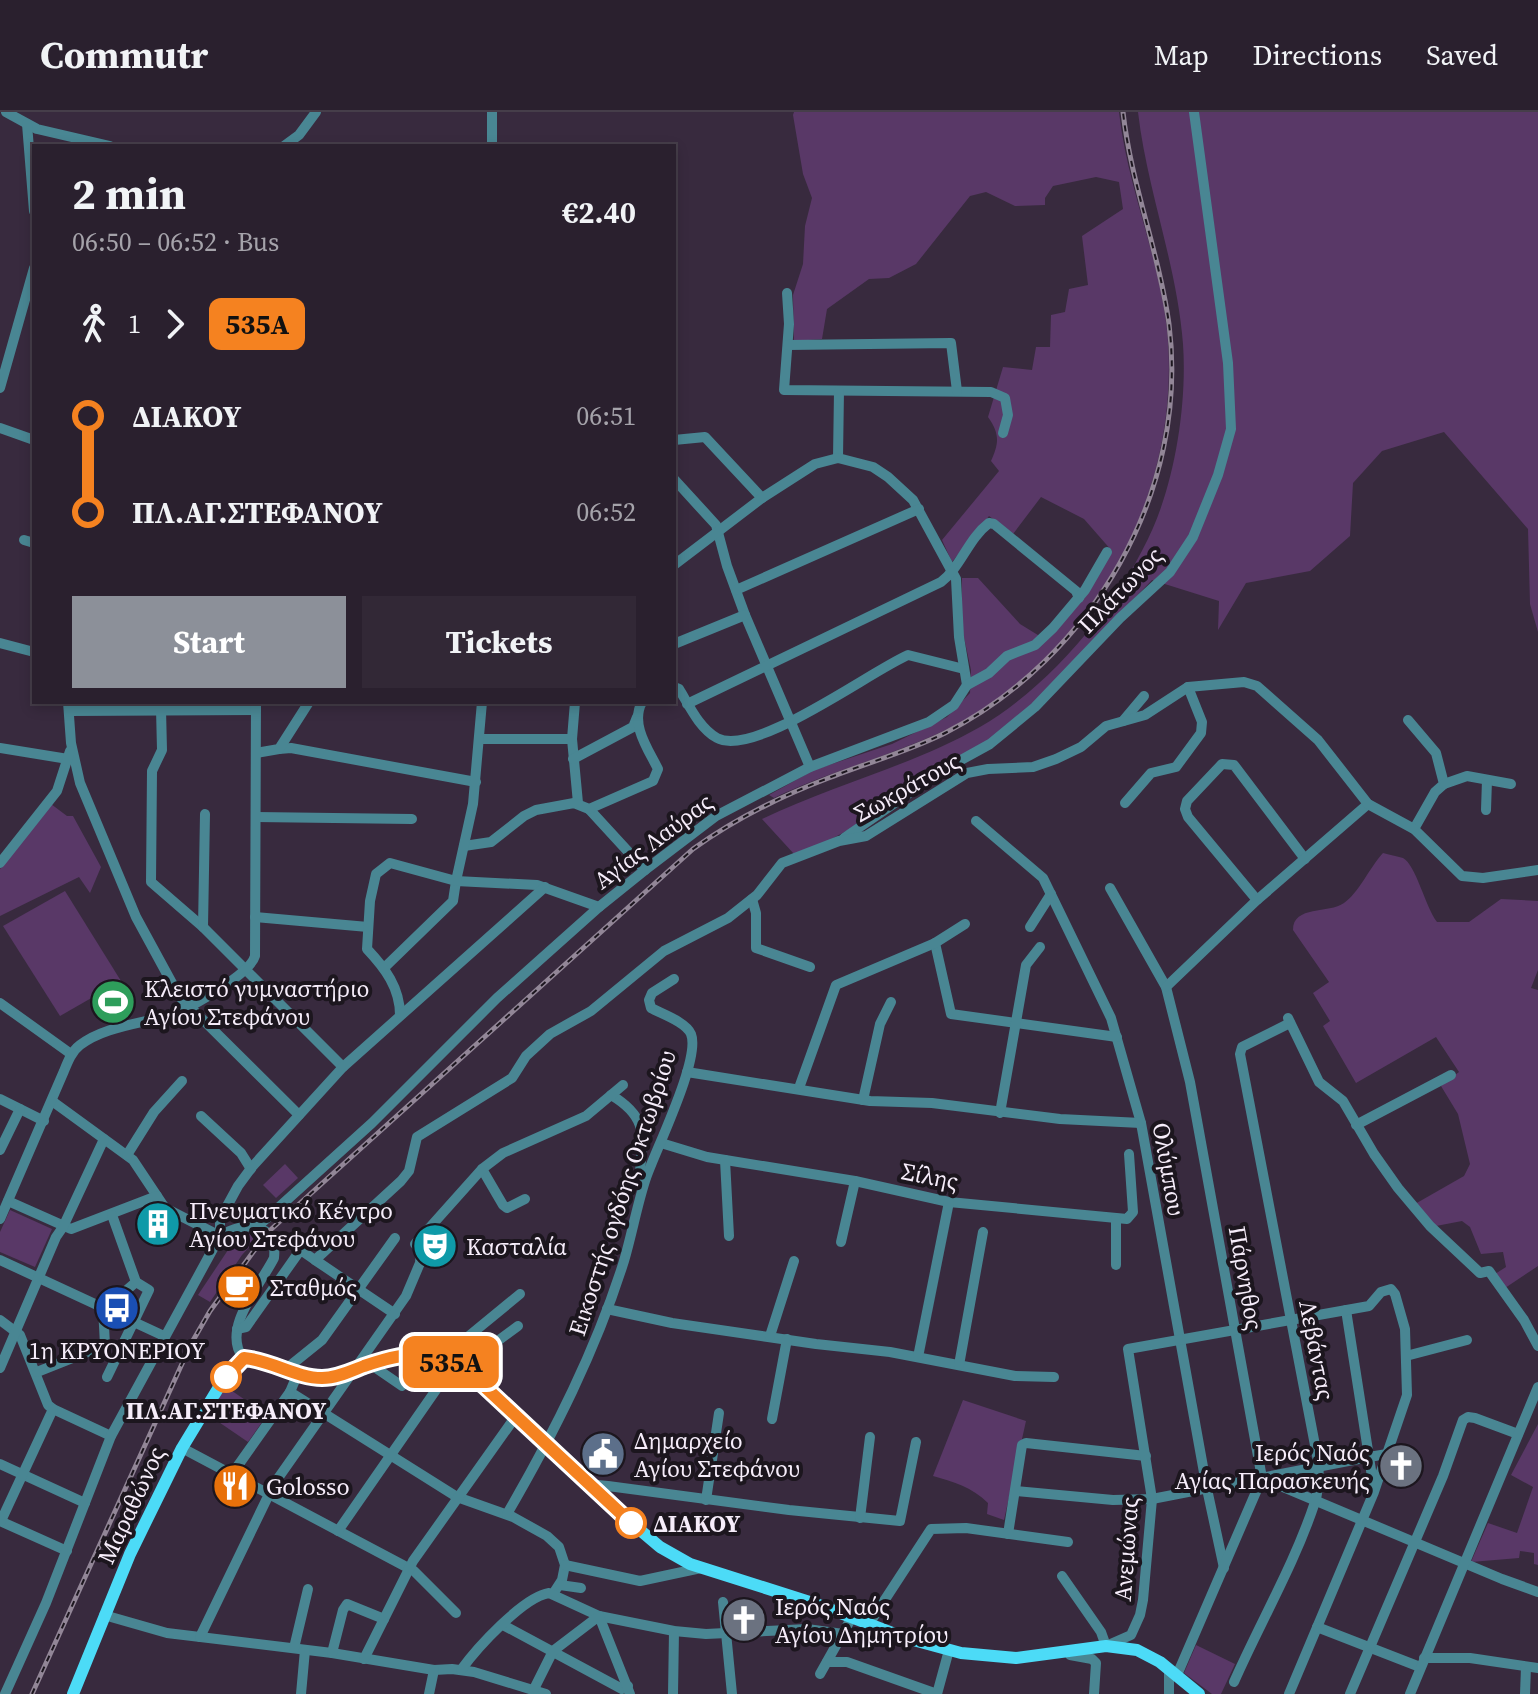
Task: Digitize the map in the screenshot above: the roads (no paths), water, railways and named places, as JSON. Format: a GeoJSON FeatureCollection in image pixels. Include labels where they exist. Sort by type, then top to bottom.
{"type":"FeatureCollection","features":[{"type":"Feature","properties":{"kind":"main road"},"geometry":{"type":"LineString","coordinates":[[243,1358],[323,1378],[395,1356],[420,1354],[453,1363],[516,1416],[591,1489],[676,1558],[949,1650],[1016,1658],[1106,1646],[1137,1650],[1173,1672],[1199,1694]]}},
{"type":"Feature","properties":{"kind":"main road","name":"Μαραθώνος"},"geometry":{"type":"LineString","coordinates":[[73,1694],[130,1554],[182,1448],[222,1382],[243,1358]]}},
{"type":"Feature","properties":{"kind":"street"},"geometry":{"type":"LineString","coordinates":[[6,112],[27,124],[102,144]]}},
{"type":"Feature","properties":{"kind":"street"},"geometry":{"type":"LineString","coordinates":[[287,144],[299,135],[316,112]]}},
{"type":"Feature","properties":{"kind":"street"},"geometry":{"type":"LineString","coordinates":[[492,112],[492,144]]}},
{"type":"Feature","properties":{"kind":"street","name":"Πλάτωνος"},"geometry":{"type":"LineString","coordinates":[[839,841],[943,770],[990,744],[1035,707],[1120,618],[1170,572],[1193,537],[1218,475],[1231,429],[1228,363],[1194,112]]}},
{"type":"Feature","properties":{"kind":"street"},"geometry":{"type":"LineString","coordinates":[[27,124],[32,186]]}},
{"type":"Feature","properties":{"kind":"street"},"geometry":{"type":"LineString","coordinates":[[0,388],[32,275]]}},
{"type":"Feature","properties":{"kind":"street"},"geometry":{"type":"LineString","coordinates":[[787,293],[788,345],[784,390],[991,392],[1005,398],[1008,415],[1003,433]]}},
{"type":"Feature","properties":{"kind":"street"},"geometry":{"type":"LineString","coordinates":[[788,345],[951,343],[957,391]]}},
{"type":"Feature","properties":{"kind":"street"},"geometry":{"type":"LineString","coordinates":[[838,458],[839,391]]}},
{"type":"Feature","properties":{"kind":"street"},"geometry":{"type":"LineString","coordinates":[[0,428],[32,439]]}},
{"type":"Feature","properties":{"kind":"street"},"geometry":{"type":"LineString","coordinates":[[676,440],[705,437],[762,498]]}},
{"type":"Feature","properties":{"kind":"street"},"geometry":{"type":"LineString","coordinates":[[676,563],[762,498],[815,464],[838,458],[880,471],[919,509],[956,579],[957,619],[967,685]]}},
{"type":"Feature","properties":{"kind":"street"},"geometry":{"type":"LineString","coordinates":[[676,481],[715,522],[745,615],[810,767]]}},
{"type":"Feature","properties":{"kind":"street"},"geometry":{"type":"LineString","coordinates":[[736,590],[919,509]]}},
{"type":"Feature","properties":{"kind":"street"},"geometry":{"type":"LineString","coordinates":[[687,704],[924,591],[953,572],[959,558],[989,523],[1076,591],[1079,598]]}},
{"type":"Feature","properties":{"kind":"street","name":"Αγίας Λαύρας"},"geometry":{"type":"LineString","coordinates":[[257,1227],[372,1123],[497,998],[645,870],[716,816],[810,767],[929,722],[954,705],[967,685],[989,673],[1007,656],[1035,645],[1079,598],[1107,552]]}},
{"type":"Feature","properties":{"kind":"street"},"geometry":{"type":"LineString","coordinates":[[676,643],[745,615]]}},
{"type":"Feature","properties":{"kind":"street"},"geometry":{"type":"LineString","coordinates":[[0,643],[32,651]]}},
{"type":"Feature","properties":{"kind":"street"},"geometry":{"type":"LineString","coordinates":[[676,688],[716,737],[731,742],[760,736],[791,721],[908,655],[964,669]]}},
{"type":"Feature","properties":{"kind":"street","name":"Σωκράτους"},"geometry":{"type":"LineString","coordinates":[[237,1329],[246,1327],[299,1252],[315,1260],[401,1181],[409,1171],[417,1137],[512,1078],[526,1056],[550,1034],[591,1011],[664,951],[728,918],[752,899],[782,863],[839,841],[866,836],[959,776],[988,769],[1041,765],[1073,752],[1106,726],[1152,711],[1188,687],[1244,682],[1257,686],[1318,740],[1368,804],[1414,829],[1466,878],[1538,870]]}},
{"type":"Feature","properties":{"kind":"street"},"geometry":{"type":"LineString","coordinates":[[1125,803],[1151,773],[1176,767],[1201,733],[1202,722],[1188,687]]}},
{"type":"Feature","properties":{"kind":"street"},"geometry":{"type":"LineString","coordinates":[[1123,721],[1144,696]]}},
{"type":"Feature","properties":{"kind":"street"},"geometry":{"type":"LineString","coordinates":[[279,749],[308,704]]}},
{"type":"Feature","properties":{"kind":"street"},"geometry":{"type":"LineString","coordinates":[[384,968],[453,901],[476,782],[482,704]]}},
{"type":"Feature","properties":{"kind":"street"},"geometry":{"type":"LineString","coordinates":[[575,704],[572,739],[578,803]]}},
{"type":"Feature","properties":{"kind":"street"},"geometry":{"type":"LineString","coordinates":[[573,759],[633,727],[641,704]]}},
{"type":"Feature","properties":{"kind":"street"},"geometry":{"type":"LineString","coordinates":[[0,1219],[71,1054],[81,1044],[110,1030],[170,1015],[188,1007],[246,971],[254,960],[256,706],[161,709],[68,706],[71,743],[80,783],[136,917],[179,996],[188,1007],[299,1115]]}},
{"type":"Feature","properties":{"kind":"street"},"geometry":{"type":"LineString","coordinates":[[161,709],[162,750],[152,771],[150,878],[343,1067]]}},
{"type":"Feature","properties":{"kind":"street"},"geometry":{"type":"LineString","coordinates":[[589,809],[656,778],[658,769],[639,729],[638,716]]}},
{"type":"Feature","properties":{"kind":"street"},"geometry":{"type":"LineString","coordinates":[[1408,720],[1436,753],[1444,784]]}},
{"type":"Feature","properties":{"kind":"street"},"geometry":{"type":"LineString","coordinates":[[479,739],[572,739]]}},
{"type":"Feature","properties":{"kind":"street"},"geometry":{"type":"LineString","coordinates":[[0,863],[57,791],[71,743]]}},
{"type":"Feature","properties":{"kind":"street"},"geometry":{"type":"LineString","coordinates":[[0,748],[68,759]]}},
{"type":"Feature","properties":{"kind":"street"},"geometry":{"type":"LineString","coordinates":[[256,753],[291,748],[476,782]]}},
{"type":"Feature","properties":{"kind":"street"},"geometry":{"type":"LineString","coordinates":[[1257,900],[1188,817],[1185,809],[1187,801],[1222,764],[1234,765],[1305,859]]}},
{"type":"Feature","properties":{"kind":"street"},"geometry":{"type":"LineString","coordinates":[[1414,829],[1435,792],[1444,784],[1467,776],[1511,784]]}},
{"type":"Feature","properties":{"kind":"street"},"geometry":{"type":"LineString","coordinates":[[1486,810],[1487,780]]}},
{"type":"Feature","properties":{"kind":"street"},"geometry":{"type":"LineString","coordinates":[[464,846],[491,842],[529,813],[578,803],[589,809],[645,870]]}},
{"type":"Feature","properties":{"kind":"street"},"geometry":{"type":"LineString","coordinates":[[1166,987],[1257,900],[1368,804]]}},
{"type":"Feature","properties":{"kind":"street"},"geometry":{"type":"LineString","coordinates":[[203,927],[205,814]]}},
{"type":"Feature","properties":{"kind":"street"},"geometry":{"type":"LineString","coordinates":[[256,817],[412,819]]}},
{"type":"Feature","properties":{"kind":"street","name":"Ολύμπου"},"geometry":{"type":"LineString","coordinates":[[976,821],[1043,878],[1111,1018],[1141,1123],[1207,1489],[1225,1569]]}},
{"type":"Feature","properties":{"kind":"street"},"geometry":{"type":"LineString","coordinates":[[400,1015],[399,998],[384,968],[367,949],[376,874],[390,863],[456,881],[545,887],[599,907]]}},
{"type":"Feature","properties":{"kind":"street"},"geometry":{"type":"LineString","coordinates":[[5,1694],[67,1551],[111,1436],[220,1236],[220,1219],[238,1186],[343,1067],[545,887]]}},
{"type":"Feature","properties":{"kind":"street","name":"Πάρνηθος"},"geometry":{"type":"LineString","coordinates":[[1110,888],[1166,987],[1190,1082],[1262,1478]]}},
{"type":"Feature","properties":{"kind":"street"},"geometry":{"type":"LineString","coordinates":[[1030,927],[1051,894]]}},
{"type":"Feature","properties":{"kind":"street"},"geometry":{"type":"LineString","coordinates":[[752,899],[756,913],[756,948],[810,967]]}},
{"type":"Feature","properties":{"kind":"street"},"geometry":{"type":"LineString","coordinates":[[255,917],[368,927]]}},
{"type":"Feature","properties":{"kind":"street"},"geometry":{"type":"LineString","coordinates":[[799,1088],[836,985],[935,943],[965,924]]}},
{"type":"Feature","properties":{"kind":"street"},"geometry":{"type":"LineString","coordinates":[[935,943],[951,1014],[1117,1037]]}},
{"type":"Feature","properties":{"kind":"street"},"geometry":{"type":"LineString","coordinates":[[1000,1113],[1026,965],[1040,947]]}},
{"type":"Feature","properties":{"kind":"street","name":"Εικοστής ογδόης Οκτωβρίου"},"geometry":{"type":"LineString","coordinates":[[507,1514],[547,1446],[588,1359],[624,1260],[646,1177],[687,1072],[691,1034],[651,1008],[649,1000],[652,993],[674,979]]}},
{"type":"Feature","properties":{"kind":"street"},"geometry":{"type":"LineString","coordinates":[[863,1100],[880,1024],[891,1002]]}},
{"type":"Feature","properties":{"kind":"street"},"geometry":{"type":"LineString","coordinates":[[0,1003],[71,1054]]}},
{"type":"Feature","properties":{"kind":"street","name":"Λεβάντας"},"geometry":{"type":"LineString","coordinates":[[1234,1682],[1316,1499],[1319,1466],[1241,1060],[1242,1047],[1289,1020],[1319,1082],[1339,1097],[1356,1125]]}},
{"type":"Feature","properties":{"kind":"street"},"geometry":{"type":"LineString","coordinates":[[687,1072],[863,1100],[932,1103],[1060,1119],[1141,1123]]}},
{"type":"Feature","properties":{"kind":"street"},"geometry":{"type":"LineString","coordinates":[[1451,1075],[1356,1125],[1419,1214],[1480,1273],[1489,1271],[1524,1320],[1538,1346]]}},
{"type":"Feature","properties":{"kind":"street"},"geometry":{"type":"LineString","coordinates":[[127,1155],[154,1112],[182,1081]]}},
{"type":"Feature","properties":{"kind":"street"},"geometry":{"type":"LineString","coordinates":[[200,1637],[268,1494],[406,1296],[420,1263],[421,1250],[415,1244],[482,1169],[503,1153],[586,1116],[623,1085]]}},
{"type":"Feature","properties":{"kind":"street"},"geometry":{"type":"LineString","coordinates":[[611,1095],[641,1123],[640,1172],[646,1177]]}},
{"type":"Feature","properties":{"kind":"street"},"geometry":{"type":"LineString","coordinates":[[0,1099],[44,1121]]}},
{"type":"Feature","properties":{"kind":"street"},"geometry":{"type":"LineString","coordinates":[[52,1101],[141,1168],[169,1210],[220,1236]]}},
{"type":"Feature","properties":{"kind":"street"},"geometry":{"type":"LineString","coordinates":[[0,1150],[20,1109]]}},
{"type":"Feature","properties":{"kind":"street"},"geometry":{"type":"LineString","coordinates":[[201,1116],[241,1153],[251,1169]]}},
{"type":"Feature","properties":{"kind":"street"},"geometry":{"type":"LineString","coordinates":[[0,1368],[56,1237],[104,1139]]}},
{"type":"Feature","properties":{"kind":"street","name":"Σίλης"},"geometry":{"type":"LineString","coordinates":[[661,1143],[725,1160],[855,1181],[949,1202],[1116,1219]]}},
{"type":"Feature","properties":{"kind":"street"},"geometry":{"type":"LineString","coordinates":[[1116,1265],[1116,1219],[1127,1219],[1132,1215],[1129,1154]]}},
{"type":"Feature","properties":{"kind":"street"},"geometry":{"type":"LineString","coordinates":[[725,1160],[729,1236]]}},
{"type":"Feature","properties":{"kind":"street"},"geometry":{"type":"LineString","coordinates":[[482,1169],[507,1208],[525,1199]]}},
{"type":"Feature","properties":{"kind":"street"},"geometry":{"type":"LineString","coordinates":[[1130,1174],[1150,1171]]}},
{"type":"Feature","properties":{"kind":"street"},"geometry":{"type":"LineString","coordinates":[[841,1242],[855,1181]]}},
{"type":"Feature","properties":{"kind":"street"},"geometry":{"type":"LineString","coordinates":[[8,1201],[63,1227],[75,1229],[157,1196]]}},
{"type":"Feature","properties":{"kind":"street"},"geometry":{"type":"LineString","coordinates":[[918,1357],[949,1202]]}},
{"type":"Feature","properties":{"kind":"street"},"geometry":{"type":"LineString","coordinates":[[107,1377],[149,1290],[136,1282],[112,1215]]}},
{"type":"Feature","properties":{"kind":"street"},"geometry":{"type":"LineString","coordinates":[[220,1236],[239,1227],[257,1227],[271,1237],[274,1255],[237,1329],[235,1344],[243,1358]]}},
{"type":"Feature","properties":{"kind":"street"},"geometry":{"type":"LineString","coordinates":[[959,1365],[983,1232]]}},
{"type":"Feature","properties":{"kind":"street"},"geometry":{"type":"LineString","coordinates":[[232,1474],[290,1392],[292,1371],[322,1340],[395,1238]]}},
{"type":"Feature","properties":{"kind":"street"},"geometry":{"type":"LineString","coordinates":[[0,1260],[164,1336]]}},
{"type":"Feature","properties":{"kind":"street"},"geometry":{"type":"LineString","coordinates":[[315,1260],[395,1314]]}},
{"type":"Feature","properties":{"kind":"street"},"geometry":{"type":"LineString","coordinates":[[770,1336],[794,1261]]}},
{"type":"Feature","properties":{"kind":"street"},"geometry":{"type":"LineString","coordinates":[[104,1308],[136,1282]]}},
{"type":"Feature","properties":{"kind":"street","name":"Ανεμώνας"},"geometry":{"type":"LineString","coordinates":[[1106,1646],[1129,1637],[1140,1615],[1149,1554],[1152,1499],[1128,1349],[1369,1306],[1381,1292],[1391,1289],[1405,1329],[1406,1356]]}},
{"type":"Feature","properties":{"kind":"street"},"geometry":{"type":"LineString","coordinates":[[453,1363],[453,1349],[520,1294]]}},
{"type":"Feature","properties":{"kind":"street"},"geometry":{"type":"LineString","coordinates":[[104,1308],[106,1343]]}},
{"type":"Feature","properties":{"kind":"street"},"geometry":{"type":"LineString","coordinates":[[607,1309],[672,1323],[918,1357],[1015,1376],[1054,1377]]}},
{"type":"Feature","properties":{"kind":"street"},"geometry":{"type":"LineString","coordinates":[[1346,1310],[1374,1492]]}},
{"type":"Feature","properties":{"kind":"street"},"geometry":{"type":"LineString","coordinates":[[0,1320],[16,1330],[37,1372],[48,1405],[111,1436]]}},
{"type":"Feature","properties":{"kind":"street"},"geometry":{"type":"LineString","coordinates":[[338,1531],[453,1363],[518,1326]]}},
{"type":"Feature","properties":{"kind":"street"},"geometry":{"type":"LineString","coordinates":[[772,1419],[787,1339]]}},
{"type":"Feature","properties":{"kind":"street"},"geometry":{"type":"LineString","coordinates":[[1289,1694],[1374,1492],[1407,1395],[1406,1356],[1467,1340]]}},
{"type":"Feature","properties":{"kind":"street"},"geometry":{"type":"LineString","coordinates":[[106,1343],[121,1349]]}},
{"type":"Feature","properties":{"kind":"street"},"geometry":{"type":"LineString","coordinates":[[37,1372],[106,1343]]}},
{"type":"Feature","properties":{"kind":"street"},"geometry":{"type":"LineString","coordinates":[[370,1364],[402,1386],[420,1354]]}},
{"type":"Feature","properties":{"kind":"street"},"geometry":{"type":"LineString","coordinates":[[1410,1694],[1538,1387]]}},
{"type":"Feature","properties":{"kind":"street"},"geometry":{"type":"LineString","coordinates":[[290,1392],[457,1497],[507,1514],[554,1541],[565,1565],[557,1589]]}},
{"type":"Feature","properties":{"kind":"street"},"geometry":{"type":"LineString","coordinates":[[53,1409],[0,1521],[67,1551]]}},
{"type":"Feature","properties":{"kind":"street"},"geometry":{"type":"LineString","coordinates":[[706,1500],[719,1413]]}},
{"type":"Feature","properties":{"kind":"street"},"geometry":{"type":"LineString","coordinates":[[364,1659],[410,1569],[516,1416]]}},
{"type":"Feature","properties":{"kind":"street"},"geometry":{"type":"LineString","coordinates":[[1350,1694],[1465,1417],[1484,1420],[1518,1434]]}},
{"type":"Feature","properties":{"kind":"street"},"geometry":{"type":"LineString","coordinates":[[860,1518],[870,1437]]}},
{"type":"Feature","properties":{"kind":"street"},"geometry":{"type":"LineString","coordinates":[[591,1489],[597,1485],[608,1486],[900,1521],[916,1442]]}},
{"type":"Feature","properties":{"kind":"street"},"geometry":{"type":"LineString","coordinates":[[1008,1534],[1022,1445],[1146,1456]]}},
{"type":"Feature","properties":{"kind":"street"},"geometry":{"type":"LineString","coordinates":[[182,1448],[410,1569],[456,1613]]}},
{"type":"Feature","properties":{"kind":"street"},"geometry":{"type":"LineString","coordinates":[[1015,1491],[1113,1500],[1152,1499],[1387,1454]]}},
{"type":"Feature","properties":{"kind":"street"},"geometry":{"type":"LineString","coordinates":[[0,1464],[85,1503]]}},
{"type":"Feature","properties":{"kind":"street"},"geometry":{"type":"LineString","coordinates":[[1262,1478],[1538,1592]]}},
{"type":"Feature","properties":{"kind":"street"},"geometry":{"type":"LineString","coordinates":[[1169,1694],[1173,1672],[1225,1569],[1262,1478]]}},
{"type":"Feature","properties":{"kind":"street"},"geometry":{"type":"LineString","coordinates":[[869,1624],[931,1529],[966,1528],[1068,1542]]}},
{"type":"Feature","properties":{"kind":"street"},"geometry":{"type":"LineString","coordinates":[[565,1565],[640,1581],[701,1568]]}},
{"type":"Feature","properties":{"kind":"street"},"geometry":{"type":"LineString","coordinates":[[1062,1576],[1101,1632],[1106,1646]]}},
{"type":"Feature","properties":{"kind":"street"},"geometry":{"type":"LineString","coordinates":[[461,1670],[478,1647],[536,1597],[557,1589],[581,1588]]}},
{"type":"Feature","properties":{"kind":"street"},"geometry":{"type":"LineString","coordinates":[[301,1694],[299,1649],[308,1589]]}},
{"type":"Feature","properties":{"kind":"street"},"geometry":{"type":"LineString","coordinates":[[557,1589],[599,1616],[674,1631],[724,1633],[807,1629],[843,1634]]}},
{"type":"Feature","properties":{"kind":"street"},"geometry":{"type":"LineString","coordinates":[[723,1602],[732,1694]]}},
{"type":"Feature","properties":{"kind":"street"},"geometry":{"type":"LineString","coordinates":[[332,1653],[347,1604],[384,1619]]}},
{"type":"Feature","properties":{"kind":"street"},"geometry":{"type":"LineString","coordinates":[[104,1615],[167,1633],[332,1653],[434,1670],[461,1670],[546,1694]]}},
{"type":"Feature","properties":{"kind":"street"},"geometry":{"type":"LineString","coordinates":[[534,1689],[553,1651],[599,1616]]}},
{"type":"Feature","properties":{"kind":"street"},"geometry":{"type":"LineString","coordinates":[[599,1616],[629,1690]]}},
{"type":"Feature","properties":{"kind":"street"},"geometry":{"type":"LineString","coordinates":[[820,1674],[852,1617]]}},
{"type":"Feature","properties":{"kind":"street"},"geometry":{"type":"LineString","coordinates":[[503,1625],[629,1690]]}},
{"type":"Feature","properties":{"kind":"street"},"geometry":{"type":"LineString","coordinates":[[1317,1627],[1369,1648],[1422,1663],[1470,1658],[1538,1668]]}},
{"type":"Feature","properties":{"kind":"street"},"geometry":{"type":"LineString","coordinates":[[673,1694],[674,1631]]}},
{"type":"Feature","properties":{"kind":"street"},"geometry":{"type":"LineString","coordinates":[[827,1662],[847,1662],[937,1694],[949,1650]]}},
{"type":"Feature","properties":{"kind":"street"},"geometry":{"type":"LineString","coordinates":[[1068,1651],[1070,1655],[1092,1659],[1096,1663],[1094,1694]]}},
{"type":"Feature","properties":{"kind":"street"},"geometry":{"type":"LineString","coordinates":[[1525,1694],[1526,1667]]}},
{"type":"Feature","properties":{"kind":"street"},"geometry":{"type":"LineString","coordinates":[[429,1694],[434,1670]]}},
{"type":"Feature","properties":{"kind":"railway"},"geometry":{"type":"LineString","coordinates":[[32,1694],[191,1344],[210,1311],[267,1233],[693,849],[741,818],[791,793],[945,733],[998,701],[1045,661],[1086,615],[1120,563],[1146,507],[1164,448],[1171,386],[1169,324],[1132,165],[1123,112]]}},
{"type":"Feature","properties":{"kind":"place","name":"Κλειστό γυμναστήριο Αγίου Στεφάνου"},"geometry":{"type":"Point","coordinates":[113,1002]}},
{"type":"Feature","properties":{"kind":"place","name":"Πνευματικό Κέντρο Αγίου Στεφάνου"},"geometry":{"type":"Point","coordinates":[158,1224]}},
{"type":"Feature","properties":{"kind":"place","name":"Κασταλία"},"geometry":{"type":"Point","coordinates":[435,1246]}},
{"type":"Feature","properties":{"kind":"place","name":"Σταθμός"},"geometry":{"type":"Point","coordinates":[239,1287]}},
{"type":"Feature","properties":{"kind":"place","name":"1η ΚΡΥΟΝΕΡΙΟΥ"},"geometry":{"type":"Point","coordinates":[117,1308]}},
{"type":"Feature","properties":{"kind":"place","name":"ΠΛ.ΑΓ.ΣΤΕΦΑΝΟΥ"},"geometry":{"type":"Point","coordinates":[226,1377]}},
{"type":"Feature","properties":{"kind":"place","name":"Δημαρχείο Αγίου Στεφάνου"},"geometry":{"type":"Point","coordinates":[603,1454]}},
{"type":"Feature","properties":{"kind":"place","name":"Ιερός Ναός Αγίας Παρασκευής"},"geometry":{"type":"Point","coordinates":[1401,1466]}},
{"type":"Feature","properties":{"kind":"place","name":"Golosso"},"geometry":{"type":"Point","coordinates":[235,1486]}},
{"type":"Feature","properties":{"kind":"place","name":"ΔΙΑΚΟΥ"},"geometry":{"type":"Point","coordinates":[631,1523]}},
{"type":"Feature","properties":{"kind":"place","name":"Ιερός Ναός Αγίου Δημητρίου"},"geometry":{"type":"Point","coordinates":[744,1620]}}]}
